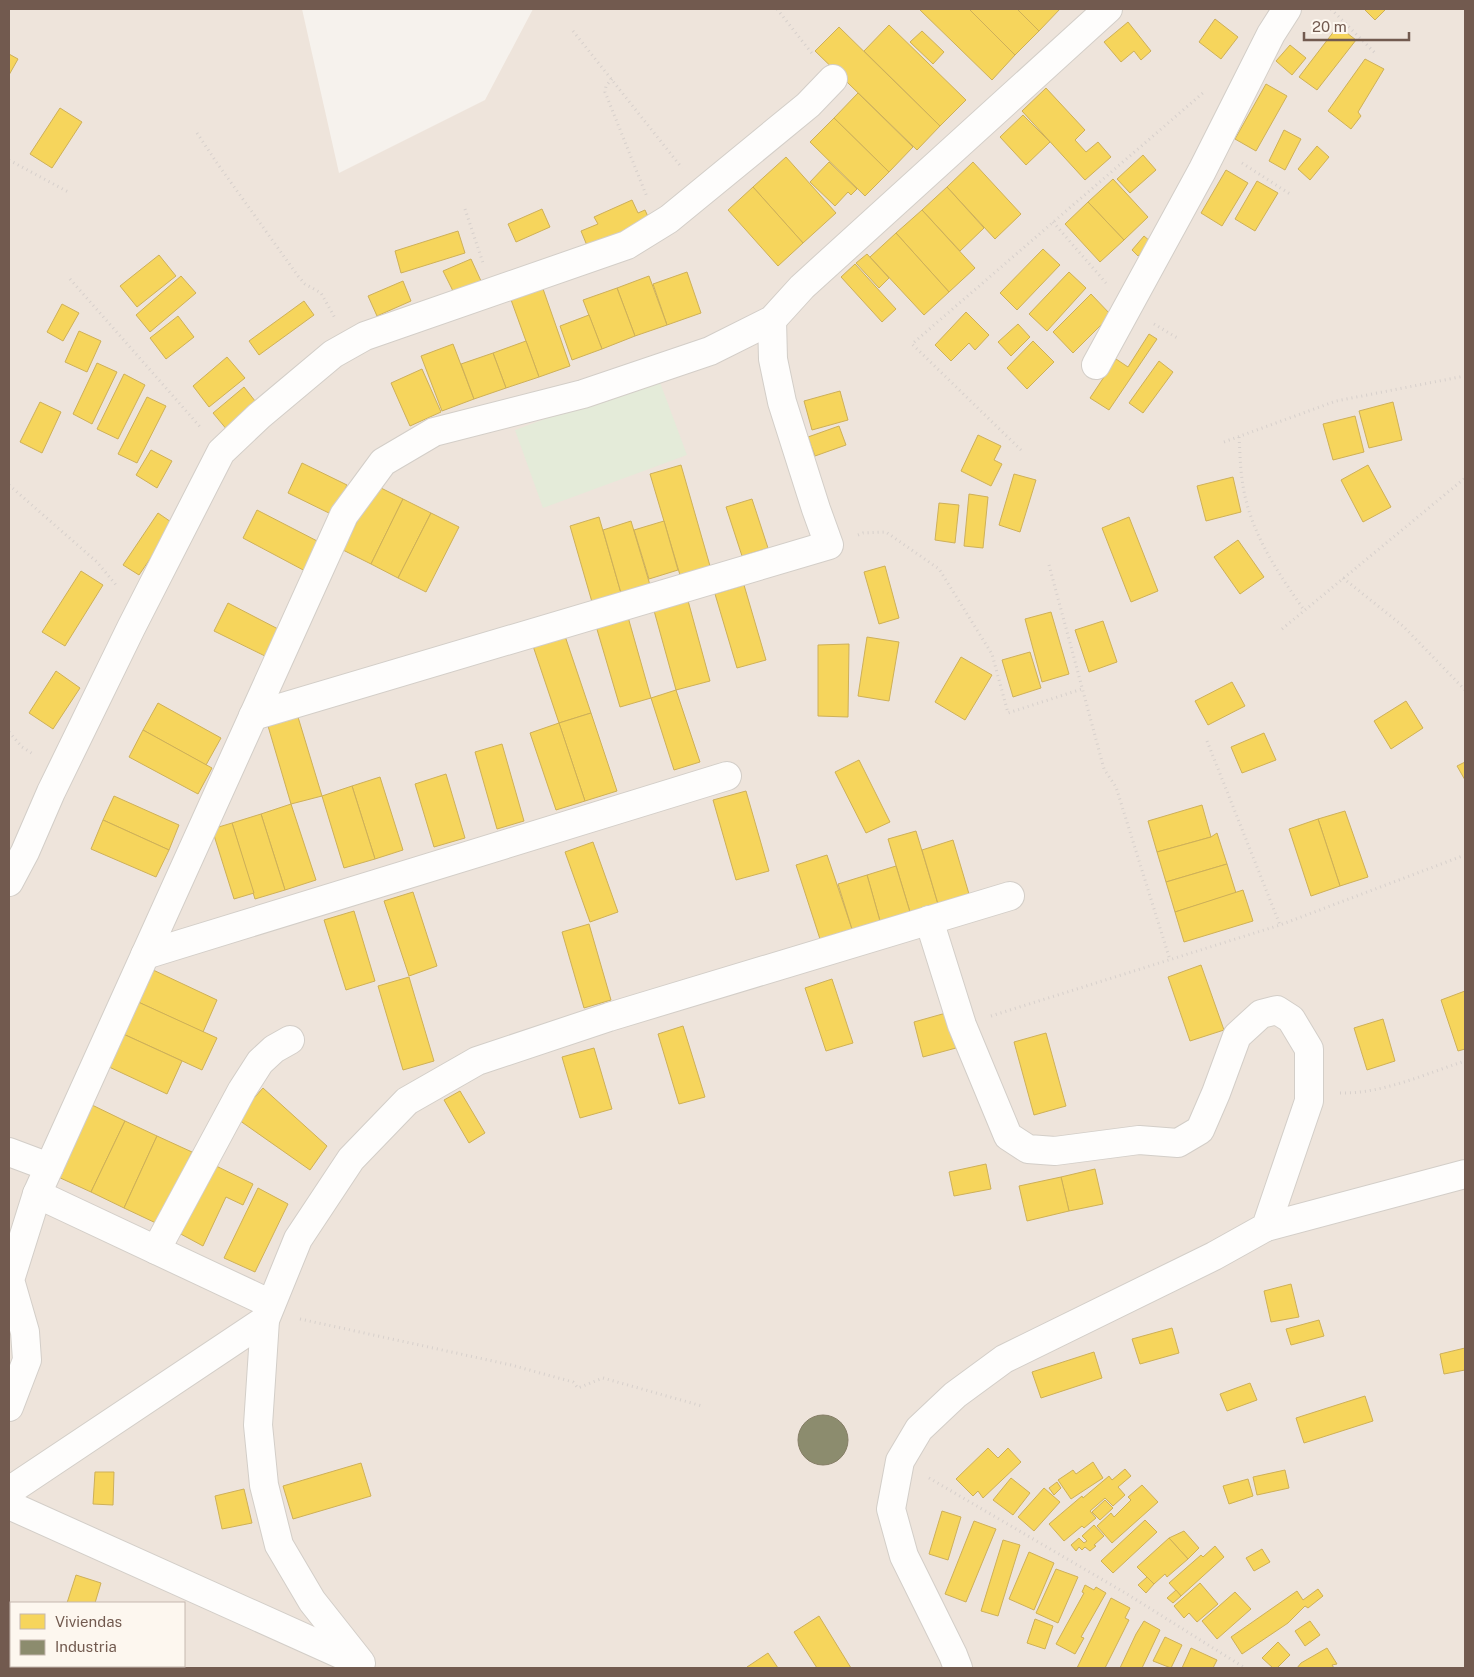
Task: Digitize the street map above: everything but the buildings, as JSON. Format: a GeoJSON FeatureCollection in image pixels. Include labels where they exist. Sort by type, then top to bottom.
{"type":"FeatureCollection","features":[{"type":"Feature","properties":{"kind":"street"},"geometry":{"type":"LineString","coordinates":[[9,1407],[27,1360],[25,1332],[10,1280],[37,1194],[344,515],[383,462],[434,432],[583,394],[710,351],[772,320],[802,287],[1108,9]]}},
{"type":"Feature","properties":{"kind":"street"},"geometry":{"type":"LineString","coordinates":[[1096,365],[1215,145],[1271,34],[1287,9]]}},
{"type":"Feature","properties":{"kind":"street"},"geometry":{"type":"LineString","coordinates":[[9,882],[141,607],[221,452],[259,416],[333,354],[365,336],[627,246],[669,219],[808,105],[833,79]]}},
{"type":"Feature","properties":{"kind":"street"},"geometry":{"type":"LineString","coordinates":[[253,716],[829,545],[782,402],[774,359],[772,320]]}},
{"type":"Feature","properties":{"kind":"street"},"geometry":{"type":"LineString","coordinates":[[145,955],[727,776]]}},
{"type":"Feature","properties":{"kind":"street"},"geometry":{"type":"LineString","coordinates":[[366,1666],[312,1601],[279,1545],[264,1485],[258,1425],[268,1312],[298,1239],[345,1167],[407,1101],[477,1061],[609,1017],[1010,896]]}},
{"type":"Feature","properties":{"kind":"street"},"geometry":{"type":"LineString","coordinates":[[929,920],[962,1025],[1008,1136],[1028,1149],[1055,1151],[1139,1140],[1178,1143],[1200,1130],[1216,1093],[1236,1036],[1261,1014],[1277,1010],[1291,1019],[1309,1049],[1309,1101],[1266,1227]]}},
{"type":"Feature","properties":{"kind":"street"},"geometry":{"type":"LineString","coordinates":[[156,1250],[242,1090],[260,1062],[274,1049],[290,1040]]}},
{"type":"Feature","properties":{"kind":"street"},"geometry":{"type":"LineString","coordinates":[[9,1152],[49,1167]]}},
{"type":"Feature","properties":{"kind":"street"},"geometry":{"type":"LineString","coordinates":[[958,1668],[904,1556],[891,1509],[900,1462],[919,1429],[955,1395],[1004,1359],[1214,1256],[1266,1227],[1465,1174]]}},
{"type":"Feature","properties":{"kind":"street"},"geometry":{"type":"LineString","coordinates":[[37,1194],[156,1250],[268,1312]]}},
{"type":"Feature","properties":{"kind":"street"},"geometry":{"type":"LineString","coordinates":[[9,1491],[268,1312]]}},
{"type":"Feature","properties":{"kind":"street"},"geometry":{"type":"LineString","coordinates":[[9,1505],[366,1666]]}},
{"type":"Feature","properties":{"kind":"path"},"geometry":{"type":"LineString","coordinates":[[777,9],[833,79]]}},
{"type":"Feature","properties":{"kind":"path"},"geometry":{"type":"LineString","coordinates":[[1331,9],[1375,53]]}},
{"type":"Feature","properties":{"kind":"path"},"geometry":{"type":"LineString","coordinates":[[573,31],[701,192]]}},
{"type":"Feature","properties":{"kind":"path"},"geometry":{"type":"LineString","coordinates":[[612,79],[606,86],[605,92],[658,225]]}},
{"type":"Feature","properties":{"kind":"path"},"geometry":{"type":"LineString","coordinates":[[1021,450],[912,344],[1211,86]]}},
{"type":"Feature","properties":{"kind":"path"},"geometry":{"type":"LineString","coordinates":[[197,133],[305,284],[321,293],[352,344]]}},
{"type":"Feature","properties":{"kind":"path"},"geometry":{"type":"LineString","coordinates":[[1215,145],[1290,194]]}},
{"type":"Feature","properties":{"kind":"path"},"geometry":{"type":"LineString","coordinates":[[9,160],[70,192]]}},
{"type":"Feature","properties":{"kind":"path"},"geometry":{"type":"LineString","coordinates":[[465,209],[493,292]]}},
{"type":"Feature","properties":{"kind":"path"},"geometry":{"type":"LineString","coordinates":[[1053,222],[1127,308]]}},
{"type":"Feature","properties":{"kind":"path"},"geometry":{"type":"LineString","coordinates":[[70,279],[221,452]]}},
{"type":"Feature","properties":{"kind":"path"},"geometry":{"type":"LineString","coordinates":[[1224,442],[1336,401],[1465,376]]}},
{"type":"Feature","properties":{"kind":"path"},"geometry":{"type":"LineString","coordinates":[[1239,437],[1242,480],[1251,518],[1264,549],[1304,610]]}},
{"type":"Feature","properties":{"kind":"path"},"geometry":{"type":"LineString","coordinates":[[1282,629],[1465,478]]}},
{"type":"Feature","properties":{"kind":"path"},"geometry":{"type":"LineString","coordinates":[[9,485],[97,562],[125,595],[141,607]]}},
{"type":"Feature","properties":{"kind":"path"},"geometry":{"type":"LineString","coordinates":[[829,545],[863,533],[886,532],[939,569],[992,654],[1008,714],[1082,689]]}},
{"type":"Feature","properties":{"kind":"path"},"geometry":{"type":"LineString","coordinates":[[1049,565],[1104,769],[1116,787],[1170,960]]}},
{"type":"Feature","properties":{"kind":"path"},"geometry":{"type":"LineString","coordinates":[[1343,578],[1403,626],[1465,690]]}},
{"type":"Feature","properties":{"kind":"path"},"geometry":{"type":"LineString","coordinates":[[1207,741],[1280,925]]}},
{"type":"Feature","properties":{"kind":"path"},"geometry":{"type":"LineString","coordinates":[[962,1025],[1280,925],[1465,855]]}},
{"type":"Feature","properties":{"kind":"path"},"geometry":{"type":"LineString","coordinates":[[1309,1092],[1356,1094],[1392,1085],[1465,1061]]}},
{"type":"Feature","properties":{"kind":"path"},"geometry":{"type":"LineString","coordinates":[[268,1312],[511,1364],[573,1382],[578,1388],[603,1378],[702,1406]]}},
{"type":"Feature","properties":{"kind":"path"},"geometry":{"type":"LineString","coordinates":[[900,1462],[1127,1594],[1245,1668]]}},
{"type":"Feature","properties":{"kind":"shaded area"},"geometry":{"type":"Polygon","coordinates":[[[9,9],[302,9],[339,173],[485,100],[533,9],[1465,9],[1465,1668],[9,1668],[9,9]]]}},
{"type":"Feature","properties":{"kind":"green space"},"geometry":{"type":"Polygon","coordinates":[[[658,377],[687,455],[543,508],[515,430],[658,377]]]}}]}
